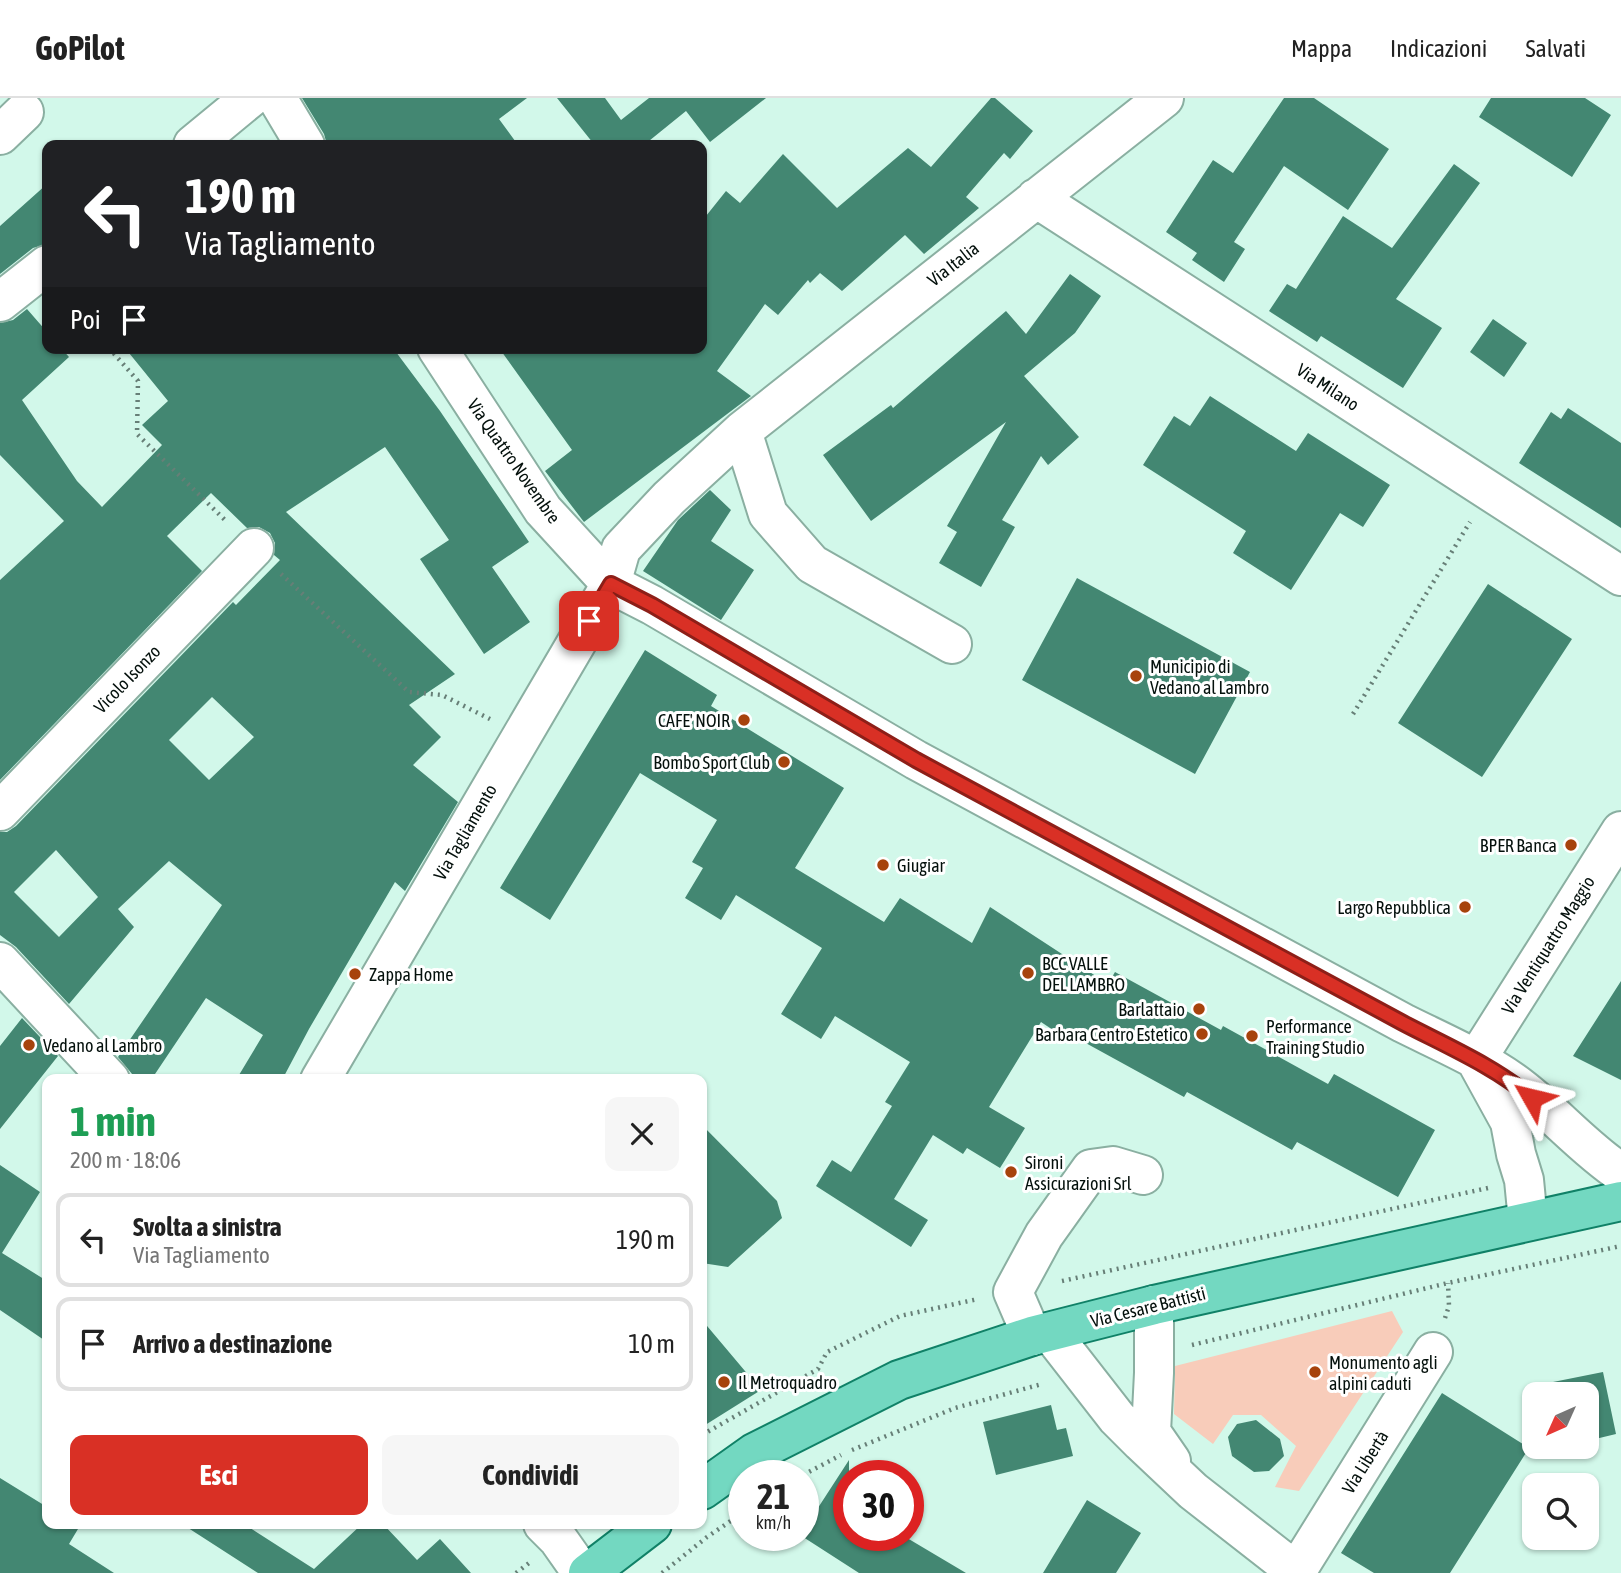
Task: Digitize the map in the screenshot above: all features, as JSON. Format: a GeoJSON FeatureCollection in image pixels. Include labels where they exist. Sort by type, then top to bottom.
{"type":"FeatureCollection","features":[{"type":"Feature","properties":{"kind":"main road","name":"Via Cesare Battisti"},"geometry":{"type":"LineString","coordinates":[[707,1486],[754,1453],[899,1380],[1041,1334],[1154,1304],[1621,1200]]}},
{"type":"Feature","properties":{"kind":"main road"},"geometry":{"type":"LineString","coordinates":[[588,1573],[645,1529]]}},
{"type":"Feature","properties":{"kind":"street"},"geometry":{"type":"LineString","coordinates":[[199,140],[250,98]]}},
{"type":"Feature","properties":{"kind":"street"},"geometry":{"type":"LineString","coordinates":[[276,98],[302,140]]}},
{"type":"Feature","properties":{"kind":"street","name":"Via Italia"},"geometry":{"type":"LineString","coordinates":[[611,584],[621,550],[669,498],[742,431],[1164,98]]}},
{"type":"Feature","properties":{"kind":"street","name":"Via Milano"},"geometry":{"type":"LineString","coordinates":[[1036,198],[1621,576]]}},
{"type":"Feature","properties":{"kind":"street"},"geometry":{"type":"LineString","coordinates":[[0,303],[42,269]]}},
{"type":"Feature","properties":{"kind":"street","name":"Via Quattro Novembre"},"geometry":{"type":"LineString","coordinates":[[442,354],[543,510],[611,584],[652,605],[916,760],[1476,1060],[1512,1082],[1602,1160],[1621,1172]]}},
{"type":"Feature","properties":{"kind":"street"},"geometry":{"type":"LineString","coordinates":[[742,431],[768,514],[812,564],[952,644]]}},
{"type":"Feature","properties":{"kind":"street","name":"Vicolo Isonzo"},"geometry":{"type":"LineString","coordinates":[[0,811],[254,548]]}},
{"type":"Feature","properties":{"kind":"street","name":"Via Tagliamento"},"geometry":{"type":"LineString","coordinates":[[324,1074],[611,584]]}},
{"type":"Feature","properties":{"kind":"street","name":"Via Ventiquattro Maggio"},"geometry":{"type":"LineString","coordinates":[[1476,1060],[1621,831]]}},
{"type":"Feature","properties":{"kind":"street"},"geometry":{"type":"LineString","coordinates":[[0,962],[104,1074]]}},
{"type":"Feature","properties":{"kind":"street"},"geometry":{"type":"LineString","coordinates":[[1476,1060],[1510,1122],[1524,1180],[1528,1221]]}},
{"type":"Feature","properties":{"kind":"street","name":"Via Libertà"},"geometry":{"type":"LineString","coordinates":[[1143,1175],[1113,1166],[1091,1169],[1044,1236],[1013,1292],[1041,1334],[1082,1373],[1117,1418],[1192,1491],[1297,1572],[1433,1352]]}},
{"type":"Feature","properties":{"kind":"street","name":"Via Libertà"},"geometry":{"type":"LineString","coordinates":[[1154,1304],[1151,1432],[1192,1491]]}},
{"type":"Feature","properties":{"kind":"street"},"geometry":{"type":"LineString","coordinates":[[547,1529],[582,1573]]}},
{"type":"Feature","properties":{"kind":"path"},"geometry":{"type":"LineString","coordinates":[[114,354],[138,381],[136,434],[254,548],[409,692],[442,695],[522,735]]}},
{"type":"Feature","properties":{"kind":"path"},"geometry":{"type":"LineString","coordinates":[[1353,714],[1489,491]]}},
{"type":"Feature","properties":{"kind":"path"},"geometry":{"type":"LineString","coordinates":[[1153,1355],[1448,1283],[1621,1246]]}},
{"type":"Feature","properties":{"kind":"path"},"geometry":{"type":"LineString","coordinates":[[819,1467],[852,1450],[955,1408],[1082,1373]]}},
{"type":"Feature","properties":{"kind":"path"},"geometry":{"type":"LineString","coordinates":[[662,1573],[728,1523]]}},
{"type":"Feature","properties":{"kind":"shaded area"},"geometry":{"type":"Polygon","coordinates":[[[1392,1311],[1403,1332],[1299,1491],[1275,1487],[1296,1446],[1261,1415],[1233,1415],[1213,1444],[1174,1414],[1175,1366],[1392,1311]]]}},
{"type":"Feature","properties":{"kind":"building"},"geometry":{"type":"Polygon","coordinates":[[[302,98],[527,98],[499,119],[514,140],[326,140],[302,98]]]}},
{"type":"Feature","properties":{"kind":"building"},"geometry":{"type":"Polygon","coordinates":[[[557,98],[605,98],[621,120],[649,98],[766,98],[710,142],[686,111],[650,140],[591,140],[557,98]]]}},
{"type":"Feature","properties":{"kind":"building"},"geometry":{"type":"Polygon","coordinates":[[[991,98],[995,98],[1033,131],[1010,159],[1004,153],[966,197],[979,208],[924,254],[905,235],[842,291],[820,273],[810,283],[808,280],[778,315],[765,304],[717,371],[751,396],[584,522],[545,471],[572,450],[503,354],[707,354],[707,215],[726,191],[740,203],[783,154],[837,208],[908,148],[931,167],[991,98]]]}},
{"type":"Feature","properties":{"kind":"building"},"geometry":{"type":"Polygon","coordinates":[[[1284,98],[1314,98],[1389,149],[1348,210],[1284,166],[1234,242],[1245,249],[1224,282],[1192,260],[1197,253],[1166,232],[1213,160],[1233,173],[1284,98]]]}},
{"type":"Feature","properties":{"kind":"building"},"geometry":{"type":"Polygon","coordinates":[[[1491,98],[1585,98],[1611,115],[1572,177],[1479,117],[1491,98]]]}},
{"type":"Feature","properties":{"kind":"building"},"geometry":{"type":"Polygon","coordinates":[[[1454,164],[1480,183],[1396,299],[1442,328],[1403,388],[1321,336],[1317,342],[1269,311],[1287,284],[1296,289],[1343,216],[1392,248],[1454,164]]]}},
{"type":"Feature","properties":{"kind":"building"},"geometry":{"type":"Polygon","coordinates":[[[42,188],[42,245],[33,248],[0,274],[0,226],[42,188]]]}},
{"type":"Feature","properties":{"kind":"building"},"geometry":{"type":"Polygon","coordinates":[[[1070,274],[1101,296],[1075,333],[1024,376],[1079,437],[1048,465],[1041,456],[1002,520],[1015,527],[981,587],[939,563],[957,532],[947,526],[1006,422],[871,521],[823,455],[891,405],[893,408],[1006,311],[1026,334],[1070,274]]]}},
{"type":"Feature","properties":{"kind":"building"},"geometry":{"type":"Polygon","coordinates":[[[27,309],[42,326],[42,354],[66,354],[69,357],[22,400],[77,481],[102,507],[162,445],[142,425],[168,401],[130,354],[397,354],[440,411],[529,542],[492,567],[530,622],[484,654],[420,559],[449,540],[385,447],[286,512],[455,674],[409,705],[441,737],[413,765],[458,802],[405,891],[395,882],[285,1074],[240,1074],[263,1035],[206,998],[155,1074],[132,1074],[118,1057],[222,905],[169,861],[118,909],[134,927],[69,1004],[16,947],[0,935],[0,832],[7,832],[16,826],[233,602],[236,605],[280,560],[274,555],[275,543],[270,533],[259,527],[247,528],[211,493],[167,536],[202,571],[0,780],[0,580],[64,521],[0,455],[0,323],[13,320],[27,309]],[[212,697],[169,740],[209,780],[254,737],[212,697]],[[56,850],[14,892],[59,937],[98,897],[56,850]]]}},
{"type":"Feature","properties":{"kind":"building"},"geometry":{"type":"Polygon","coordinates":[[[1493,319],[1527,343],[1504,377],[1470,352],[1493,319]]]}},
{"type":"Feature","properties":{"kind":"building"},"geometry":{"type":"Polygon","coordinates":[[[1210,396],[1296,451],[1308,433],[1390,485],[1363,527],[1340,513],[1291,590],[1233,553],[1246,531],[1143,465],[1174,416],[1190,426],[1210,396]]]}},
{"type":"Feature","properties":{"kind":"building"},"geometry":{"type":"Polygon","coordinates":[[[1568,408],[1621,443],[1621,528],[1519,463],[1551,412],[1561,419],[1568,408]]]}},
{"type":"Feature","properties":{"kind":"building"},"geometry":{"type":"Polygon","coordinates":[[[710,490],[731,510],[711,541],[754,570],[721,620],[643,571],[678,520],[710,490]]]}},
{"type":"Feature","properties":{"kind":"building","name":"Municipio di Vedano al Lambro"},"geometry":{"type":"Polygon","coordinates":[[[1077,578],[1250,672],[1195,774],[1022,680],[1077,578]]]}},
{"type":"Feature","properties":{"kind":"building"},"geometry":{"type":"Polygon","coordinates":[[[1488,584],[1572,639],[1482,777],[1398,723],[1488,584]]]}},
{"type":"Feature","properties":{"kind":"building"},"geometry":{"type":"Polygon","coordinates":[[[645,650],[717,695],[711,706],[844,788],[795,868],[884,922],[900,898],[972,943],[990,907],[1108,984],[1115,972],[1221,1030],[1223,1026],[1328,1084],[1334,1074],[1435,1130],[1398,1197],[1297,1142],[1292,1150],[1187,1092],[1184,1097],[1062,1030],[1059,1034],[1041,1022],[989,1107],[1025,1128],[1000,1168],[967,1148],[963,1154],[933,1135],[894,1199],[928,1220],[911,1247],[816,1186],[832,1160],[851,1172],[892,1106],[885,1102],[910,1062],[835,1016],[821,1039],[781,1014],[822,948],[736,895],[721,920],[685,898],[703,868],[692,862],[717,820],[640,773],[550,920],[500,888],[645,650]]]}},
{"type":"Feature","properties":{"kind":"building"},"geometry":{"type":"Polygon","coordinates":[[[1621,981],[1621,1080],[1573,1056],[1621,981]]]}},
{"type":"Feature","properties":{"kind":"building"},"geometry":{"type":"Polygon","coordinates":[[[22,1018],[58,1056],[0,1129],[0,1046],[22,1018]]]}},
{"type":"Feature","properties":{"kind":"building"},"geometry":{"type":"Polygon","coordinates":[[[707,1130],[777,1201],[782,1218],[728,1267],[707,1264],[707,1130]]]}},
{"type":"Feature","properties":{"kind":"building"},"geometry":{"type":"Polygon","coordinates":[[[0,1165],[40,1192],[2,1253],[42,1278],[42,1339],[0,1310],[0,1165]]]}},
{"type":"Feature","properties":{"kind":"building"},"geometry":{"type":"Polygon","coordinates":[[[707,1326],[761,1390],[707,1424],[707,1326]]]}},
{"type":"Feature","properties":{"kind":"building"},"geometry":{"type":"Polygon","coordinates":[[[1603,1372],[1616,1434],[1600,1438],[1600,1382],[1553,1382],[1603,1372]]]}},
{"type":"Feature","properties":{"kind":"building"},"geometry":{"type":"Polygon","coordinates":[[[1442,1393],[1522,1444],[1522,1459],[1450,1573],[1374,1573],[1341,1553],[1442,1393]]]}},
{"type":"Feature","properties":{"kind":"building"},"geometry":{"type":"Polygon","coordinates":[[[1051,1405],[1057,1430],[1066,1428],[1073,1456],[996,1475],[983,1422],[1051,1405]]]}},
{"type":"Feature","properties":{"kind":"building"},"geometry":{"type":"Polygon","coordinates":[[[1256,1420],[1280,1439],[1284,1456],[1269,1471],[1254,1472],[1232,1456],[1228,1437],[1237,1424],[1256,1420]]]}},
{"type":"Feature","properties":{"kind":"building"},"geometry":{"type":"Polygon","coordinates":[[[0,1478],[42,1504],[42,1529],[78,1529],[69,1544],[114,1573],[0,1573],[0,1478]]]}},
{"type":"Feature","properties":{"kind":"building"},"geometry":{"type":"Polygon","coordinates":[[[833,1485],[833,1551],[924,1551],[924,1548],[966,1573],[859,1573],[819,1547],[819,1506],[833,1485]]]}},
{"type":"Feature","properties":{"kind":"building"},"geometry":{"type":"Polygon","coordinates":[[[1087,1500],[1141,1533],[1116,1573],[1043,1573],[1087,1500]]]}},
{"type":"Feature","properties":{"kind":"building"},"geometry":{"type":"Polygon","coordinates":[[[190,1529],[252,1529],[314,1569],[357,1529],[388,1529],[417,1560],[440,1539],[471,1573],[258,1573],[190,1529]]]}},
{"type":"Feature","properties":{"kind":"place","name":"Municipio di Vedano al Lambro"},"geometry":{"type":"Point","coordinates":[1136,676]}},
{"type":"Feature","properties":{"kind":"place","name":"CAFE' NOIR"},"geometry":{"type":"Point","coordinates":[744,720]}},
{"type":"Feature","properties":{"kind":"place","name":"Bombo Sport Club"},"geometry":{"type":"Point","coordinates":[784,762]}},
{"type":"Feature","properties":{"kind":"place","name":"BPER Banca"},"geometry":{"type":"Point","coordinates":[1571,845]}},
{"type":"Feature","properties":{"kind":"place","name":"Giugiar"},"geometry":{"type":"Point","coordinates":[883,865]}},
{"type":"Feature","properties":{"kind":"place","name":"Largo Repubblica"},"geometry":{"type":"Point","coordinates":[1465,907]}},
{"type":"Feature","properties":{"kind":"place","name":"BCC VALLE DEL LAMBRO"},"geometry":{"type":"Point","coordinates":[1028,973]}},
{"type":"Feature","properties":{"kind":"place","name":"Zappa Home"},"geometry":{"type":"Point","coordinates":[355,974]}},
{"type":"Feature","properties":{"kind":"place","name":"Barlattaio"},"geometry":{"type":"Point","coordinates":[1199,1009]}},
{"type":"Feature","properties":{"kind":"place","name":"Barbara Centro Estetico"},"geometry":{"type":"Point","coordinates":[1202,1034]}},
{"type":"Feature","properties":{"kind":"place","name":"Performance Training Studio"},"geometry":{"type":"Point","coordinates":[1252,1036]}},
{"type":"Feature","properties":{"kind":"place","name":"Vedano al Lambro"},"geometry":{"type":"Point","coordinates":[29,1045]}},
{"type":"Feature","properties":{"kind":"place","name":"Sironi Assicurazioni Srl"},"geometry":{"type":"Point","coordinates":[1011,1172]}},
{"type":"Feature","properties":{"kind":"place","name":"Monumento agli alpini caduti"},"geometry":{"type":"Point","coordinates":[1315,1372]}},
{"type":"Feature","properties":{"kind":"place","name":"Il Metroquadro"},"geometry":{"type":"Point","coordinates":[724,1382]}},
{"type":"Feature","properties":{"kind":"route"},"geometry":{"type":"LineString","coordinates":[[589,621],[611,584],[652,605],[916,760],[1476,1060],[1532,1098]]}}]}
